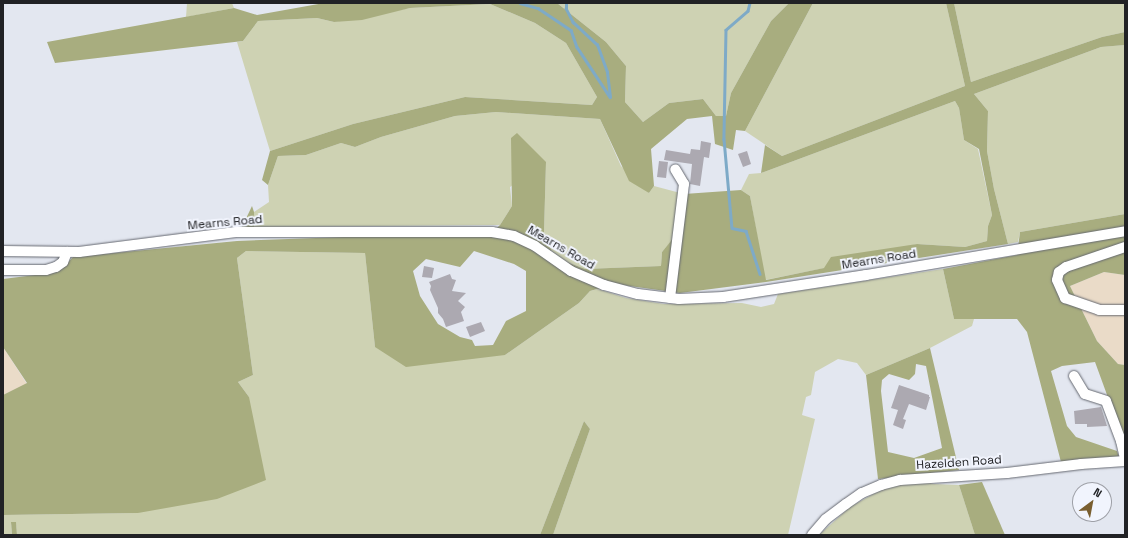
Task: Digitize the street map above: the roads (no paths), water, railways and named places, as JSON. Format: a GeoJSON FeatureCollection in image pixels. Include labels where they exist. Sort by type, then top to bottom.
{"type":"FeatureCollection","features":[{"type":"Feature","properties":{"kind":"street"},"geometry":{"type":"LineString","coordinates":[[670,298],[684,184],[675,169]]}},
{"type":"Feature","properties":{"kind":"street","name":"Mearns Road"},"geometry":{"type":"LineString","coordinates":[[3,251],[79,252],[236,232],[492,232],[514,236],[528,242],[571,270],[604,285],[638,294],[670,298],[723,298],[866,276],[1125,231]]}},
{"type":"Feature","properties":{"kind":"street"},"geometry":{"type":"LineString","coordinates":[[1125,247],[1066,267],[1059,272],[1057,280],[1065,298],[1099,310],[1125,310]]}},
{"type":"Feature","properties":{"kind":"street"},"geometry":{"type":"LineString","coordinates":[[3,270],[46,270],[56,267],[62,262],[67,252]]}},
{"type":"Feature","properties":{"kind":"street"},"geometry":{"type":"LineString","coordinates":[[1074,376],[1085,394],[1106,401],[1121,441],[1125,460]]}},
{"type":"Feature","properties":{"kind":"street","name":"Hazelden Road"},"geometry":{"type":"LineString","coordinates":[[812,535],[826,519],[846,504],[881,485],[900,480],[1007,473],[1125,460]]}},
{"type":"Feature","properties":{"kind":"waterway"},"geometry":{"type":"LineString","coordinates":[[520,3],[538,8],[571,30],[577,47],[610,97],[607,72],[597,45],[573,23],[566,9],[566,3]]}},
{"type":"Feature","properties":{"kind":"waterway"},"geometry":{"type":"LineString","coordinates":[[750,3],[748,11],[726,30],[724,139],[732,228],[746,231],[760,274]]}}]}
